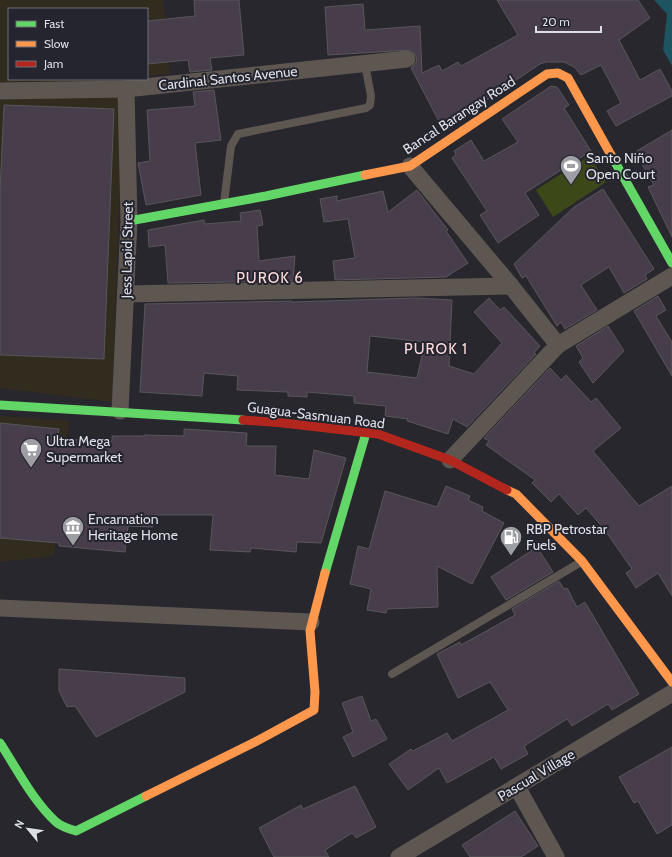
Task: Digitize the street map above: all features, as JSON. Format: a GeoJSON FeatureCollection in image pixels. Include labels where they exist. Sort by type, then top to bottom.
{"type":"FeatureCollection","features":[{"type":"Feature","properties":{"kind":"street","name":"Cardinal Santos Avenue"},"geometry":{"type":"LineString","coordinates":[[0,91],[126,89],[407,59]]}},
{"type":"Feature","properties":{"kind":"street","name":"Bancal Barangay Road"},"geometry":{"type":"LineString","coordinates":[[129,221],[224,204],[410,166],[547,74],[558,73],[568,78],[672,263]]}},
{"type":"Feature","properties":{"kind":"street","name":"Jess Lapid Street"},"geometry":{"type":"LineString","coordinates":[[120,411],[127,294],[129,221],[126,89]]}},
{"type":"Feature","properties":{"kind":"street"},"geometry":{"type":"LineString","coordinates":[[410,166],[512,286],[558,344]]}},
{"type":"Feature","properties":{"kind":"street"},"geometry":{"type":"LineString","coordinates":[[450,460],[558,344],[672,276]]}},
{"type":"Feature","properties":{"kind":"street"},"geometry":{"type":"LineString","coordinates":[[127,294],[512,286]]}},
{"type":"Feature","properties":{"kind":"street","name":"Guagua-Sasmuan Road"},"geometry":{"type":"LineString","coordinates":[[0,405],[120,411],[283,423],[378,434],[450,460],[516,494],[582,561],[672,682]]}},
{"type":"Feature","properties":{"kind":"street"},"geometry":{"type":"LineString","coordinates":[[0,743],[26,784],[57,822],[66,828],[76,830],[84,828],[314,710],[315,692],[310,631],[311,622],[366,433]]}},
{"type":"Feature","properties":{"kind":"street"},"geometry":{"type":"LineString","coordinates":[[0,608],[311,622]]}},
{"type":"Feature","properties":{"kind":"street","name":"Pascual Village"},"geometry":{"type":"LineString","coordinates":[[399,857],[672,693]]}},
{"type":"Feature","properties":{"kind":"street"},"geometry":{"type":"LineString","coordinates":[[517,787],[556,857]]}},
{"type":"Feature","properties":{"kind":"lane"},"geometry":{"type":"LineString","coordinates":[[224,204],[231,146],[238,134],[366,108],[370,105],[371,96],[365,64]]}},
{"type":"Feature","properties":{"kind":"lane"},"geometry":{"type":"LineString","coordinates":[[392,674],[582,561]]}},
{"type":"Feature","properties":{"kind":"shaded area"},"geometry":{"type":"Polygon","coordinates":[[[0,0],[163,0],[170,74],[148,76],[148,8],[8,8],[8,80],[106,80],[0,89],[0,0]]]}},
{"type":"Feature","properties":{"kind":"shaded area"},"geometry":{"type":"Polygon","coordinates":[[[123,90],[112,402],[0,388],[0,100],[123,90]]]}},
{"type":"Feature","properties":{"kind":"shaded area","name":"Ultra Mega Supermarket"},"geometry":{"type":"Polygon","coordinates":[[[0,416],[69,421],[54,556],[0,562],[0,416]]]}},
{"type":"Feature","properties":{"kind":"green space","name":"Santo Niño Open Court"},"geometry":{"type":"Polygon","coordinates":[[[589,156],[606,182],[553,217],[536,190],[589,156]]]}},
{"type":"Feature","properties":{"kind":"water"},"geometry":{"type":"Polygon","coordinates":[[[654,0],[672,0],[672,66],[663,50],[667,14],[654,0]]]}},
{"type":"Feature","properties":{"kind":"building"},"geometry":{"type":"Polygon","coordinates":[[[194,0],[239,0],[244,55],[210,58],[212,70],[190,72],[188,60],[148,64],[148,21],[195,16],[194,0]]]}},
{"type":"Feature","properties":{"kind":"building"},"geometry":{"type":"Polygon","coordinates":[[[497,0],[638,0],[650,18],[619,40],[640,80],[660,69],[672,91],[672,96],[616,126],[607,111],[621,103],[601,65],[581,75],[574,67],[564,62],[546,62],[540,64],[443,129],[411,68],[416,63],[417,58],[411,50],[328,55],[325,7],[363,4],[365,30],[420,26],[422,73],[439,65],[442,71],[458,62],[461,66],[518,35],[497,0]]]}},
{"type":"Feature","properties":{"kind":"building"},"geometry":{"type":"Polygon","coordinates":[[[551,86],[557,87],[569,105],[564,108],[591,151],[525,193],[539,215],[498,243],[480,215],[487,211],[452,158],[456,155],[454,151],[471,140],[484,161],[518,142],[502,119],[551,86]]]}},
{"type":"Feature","properties":{"kind":"building"},"geometry":{"type":"Polygon","coordinates":[[[214,90],[221,140],[195,143],[201,195],[146,205],[138,163],[150,161],[147,110],[195,106],[193,92],[214,90]]]}},
{"type":"Feature","properties":{"kind":"building"},"geometry":{"type":"Polygon","coordinates":[[[4,105],[114,109],[104,359],[0,355],[0,192],[4,105]]]}},
{"type":"Feature","properties":{"kind":"building"},"geometry":{"type":"Polygon","coordinates":[[[672,130],[672,237],[648,187],[654,185],[635,152],[672,130]]]}},
{"type":"Feature","properties":{"kind":"building"},"geometry":{"type":"Polygon","coordinates":[[[603,189],[654,269],[645,275],[647,279],[624,293],[609,267],[581,285],[597,310],[565,329],[561,322],[557,326],[526,276],[522,278],[514,264],[574,207],[603,189]]]}},
{"type":"Feature","properties":{"kind":"building"},"geometry":{"type":"Polygon","coordinates":[[[417,190],[448,230],[446,231],[468,263],[446,277],[335,280],[333,261],[355,258],[348,219],[324,222],[320,199],[337,196],[337,201],[383,191],[388,212],[417,190]]]}},
{"type":"Feature","properties":{"kind":"building"},"geometry":{"type":"Polygon","coordinates":[[[260,210],[263,225],[257,226],[259,261],[295,256],[293,281],[168,283],[165,245],[149,247],[148,230],[204,220],[205,224],[241,221],[240,213],[260,210]]]}},
{"type":"Feature","properties":{"kind":"building"},"geometry":{"type":"Polygon","coordinates":[[[658,296],[666,310],[656,316],[672,342],[672,376],[634,311],[658,296]]]}},
{"type":"Feature","properties":{"kind":"building"},"geometry":{"type":"Polygon","coordinates":[[[415,298],[452,300],[449,366],[474,374],[502,343],[474,312],[489,298],[500,310],[504,307],[540,346],[534,353],[536,354],[467,427],[453,419],[448,434],[407,421],[408,419],[385,416],[386,406],[354,403],[354,396],[307,392],[307,397],[288,396],[288,392],[237,390],[238,376],[204,373],[202,396],[140,392],[145,304],[292,302],[415,298]],[[370,336],[367,372],[417,378],[425,342],[370,336]]]}},
{"type":"Feature","properties":{"kind":"building"},"geometry":{"type":"Polygon","coordinates":[[[608,326],[624,351],[593,383],[579,362],[583,358],[576,346],[608,326]]]}},
{"type":"Feature","properties":{"kind":"building"},"geometry":{"type":"Polygon","coordinates":[[[550,368],[561,380],[566,375],[591,402],[596,398],[621,428],[593,451],[639,506],[672,486],[672,596],[658,573],[636,588],[626,573],[632,569],[604,529],[586,508],[578,515],[559,494],[551,502],[532,483],[535,480],[486,445],[489,441],[484,438],[550,368]]]}},
{"type":"Feature","properties":{"kind":"building"},"geometry":{"type":"Polygon","coordinates":[[[0,423],[59,429],[58,439],[112,441],[112,436],[184,436],[184,429],[247,433],[246,446],[276,446],[275,475],[309,479],[314,450],[346,458],[321,543],[297,542],[296,552],[251,548],[250,552],[210,550],[213,515],[154,515],[153,527],[128,526],[125,552],[59,546],[59,543],[0,538],[0,423]]]}},
{"type":"Feature","properties":{"kind":"building"},"geometry":{"type":"Polygon","coordinates":[[[446,486],[470,496],[468,500],[483,507],[482,511],[504,523],[472,584],[437,566],[438,607],[387,609],[386,613],[367,610],[371,589],[350,584],[358,546],[369,549],[385,491],[437,507],[446,486]]]}},
{"type":"Feature","properties":{"kind":"building"},"geometry":{"type":"Polygon","coordinates":[[[537,547],[553,572],[506,600],[491,577],[537,547]]]}},
{"type":"Feature","properties":{"kind":"building"},"geometry":{"type":"Polygon","coordinates":[[[559,581],[564,589],[567,588],[577,607],[585,602],[639,694],[612,710],[608,704],[572,726],[567,719],[524,746],[528,754],[501,769],[494,757],[447,783],[439,768],[408,790],[389,764],[411,749],[413,751],[447,733],[452,741],[508,710],[490,682],[458,698],[437,654],[460,642],[461,645],[515,615],[512,609],[559,581]]]}},
{"type":"Feature","properties":{"kind":"building"},"geometry":{"type":"Polygon","coordinates":[[[59,669],[185,678],[185,692],[96,737],[75,706],[67,707],[59,691],[59,669]]]}},
{"type":"Feature","properties":{"kind":"building"},"geometry":{"type":"Polygon","coordinates":[[[362,696],[371,721],[376,719],[387,739],[353,757],[343,737],[353,732],[342,703],[362,696]]]}},
{"type":"Feature","properties":{"kind":"building"},"geometry":{"type":"Polygon","coordinates":[[[672,747],[672,825],[657,834],[638,801],[634,803],[619,777],[672,747]]]}},
{"type":"Feature","properties":{"kind":"building"},"geometry":{"type":"Polygon","coordinates":[[[355,786],[376,827],[356,838],[352,833],[325,850],[329,857],[274,857],[259,828],[301,805],[303,809],[355,786]]]}},
{"type":"Feature","properties":{"kind":"building"},"geometry":{"type":"Polygon","coordinates":[[[515,811],[538,846],[521,857],[470,857],[462,845],[515,811]]]}},
{"type":"Feature","properties":{"kind":"traffic: fast"},"geometry":{"type":"LineString","coordinates":[[611,155],[672,263]]}},
{"type":"Feature","properties":{"kind":"traffic: fast"},"geometry":{"type":"LineString","coordinates":[[129,221],[266,196],[365,175]]}},
{"type":"Feature","properties":{"kind":"traffic: fast"},"geometry":{"type":"LineString","coordinates":[[0,405],[243,420]]}},
{"type":"Feature","properties":{"kind":"traffic: fast"},"geometry":{"type":"LineString","coordinates":[[325,573],[366,433]]}},
{"type":"Feature","properties":{"kind":"traffic: fast"},"geometry":{"type":"LineString","coordinates":[[0,743],[40,804],[56,822],[68,829],[76,831],[146,796]]}},
{"type":"Feature","properties":{"kind":"traffic: slow"},"geometry":{"type":"LineString","coordinates":[[365,175],[410,166],[547,74],[558,73],[568,78],[611,155]]}},
{"type":"Feature","properties":{"kind":"traffic: slow"},"geometry":{"type":"LineString","coordinates":[[507,490],[516,494],[582,561],[672,682]]}},
{"type":"Feature","properties":{"kind":"traffic: slow"},"geometry":{"type":"LineString","coordinates":[[146,796],[255,742],[314,710],[315,692],[310,631],[325,573]]}},
{"type":"Feature","properties":{"kind":"traffic: jam"},"geometry":{"type":"LineString","coordinates":[[243,420],[378,434],[450,460],[507,490]]}},
{"type":"Feature","properties":{"kind":"place","name":"Santo Niño Open Court"},"geometry":{"type":"Point","coordinates":[571,186]}},
{"type":"Feature","properties":{"kind":"place","name":"Ultra Mega Supermarket"},"geometry":{"type":"Point","coordinates":[31,468]}},
{"type":"Feature","properties":{"kind":"place","name":"Encarnation Heritage Home"},"geometry":{"type":"Point","coordinates":[73,546]}},
{"type":"Feature","properties":{"kind":"place","name":"RBP Petrostar Fuels"},"geometry":{"type":"Point","coordinates":[511,556]}},
{"type":"Feature","properties":{"kind":"district","name":"PUROK 6"},"geometry":{"type":"Point","coordinates":[270,278]}},
{"type":"Feature","properties":{"kind":"district","name":"PUROK 1"},"geometry":{"type":"Point","coordinates":[436,349]}}]}
